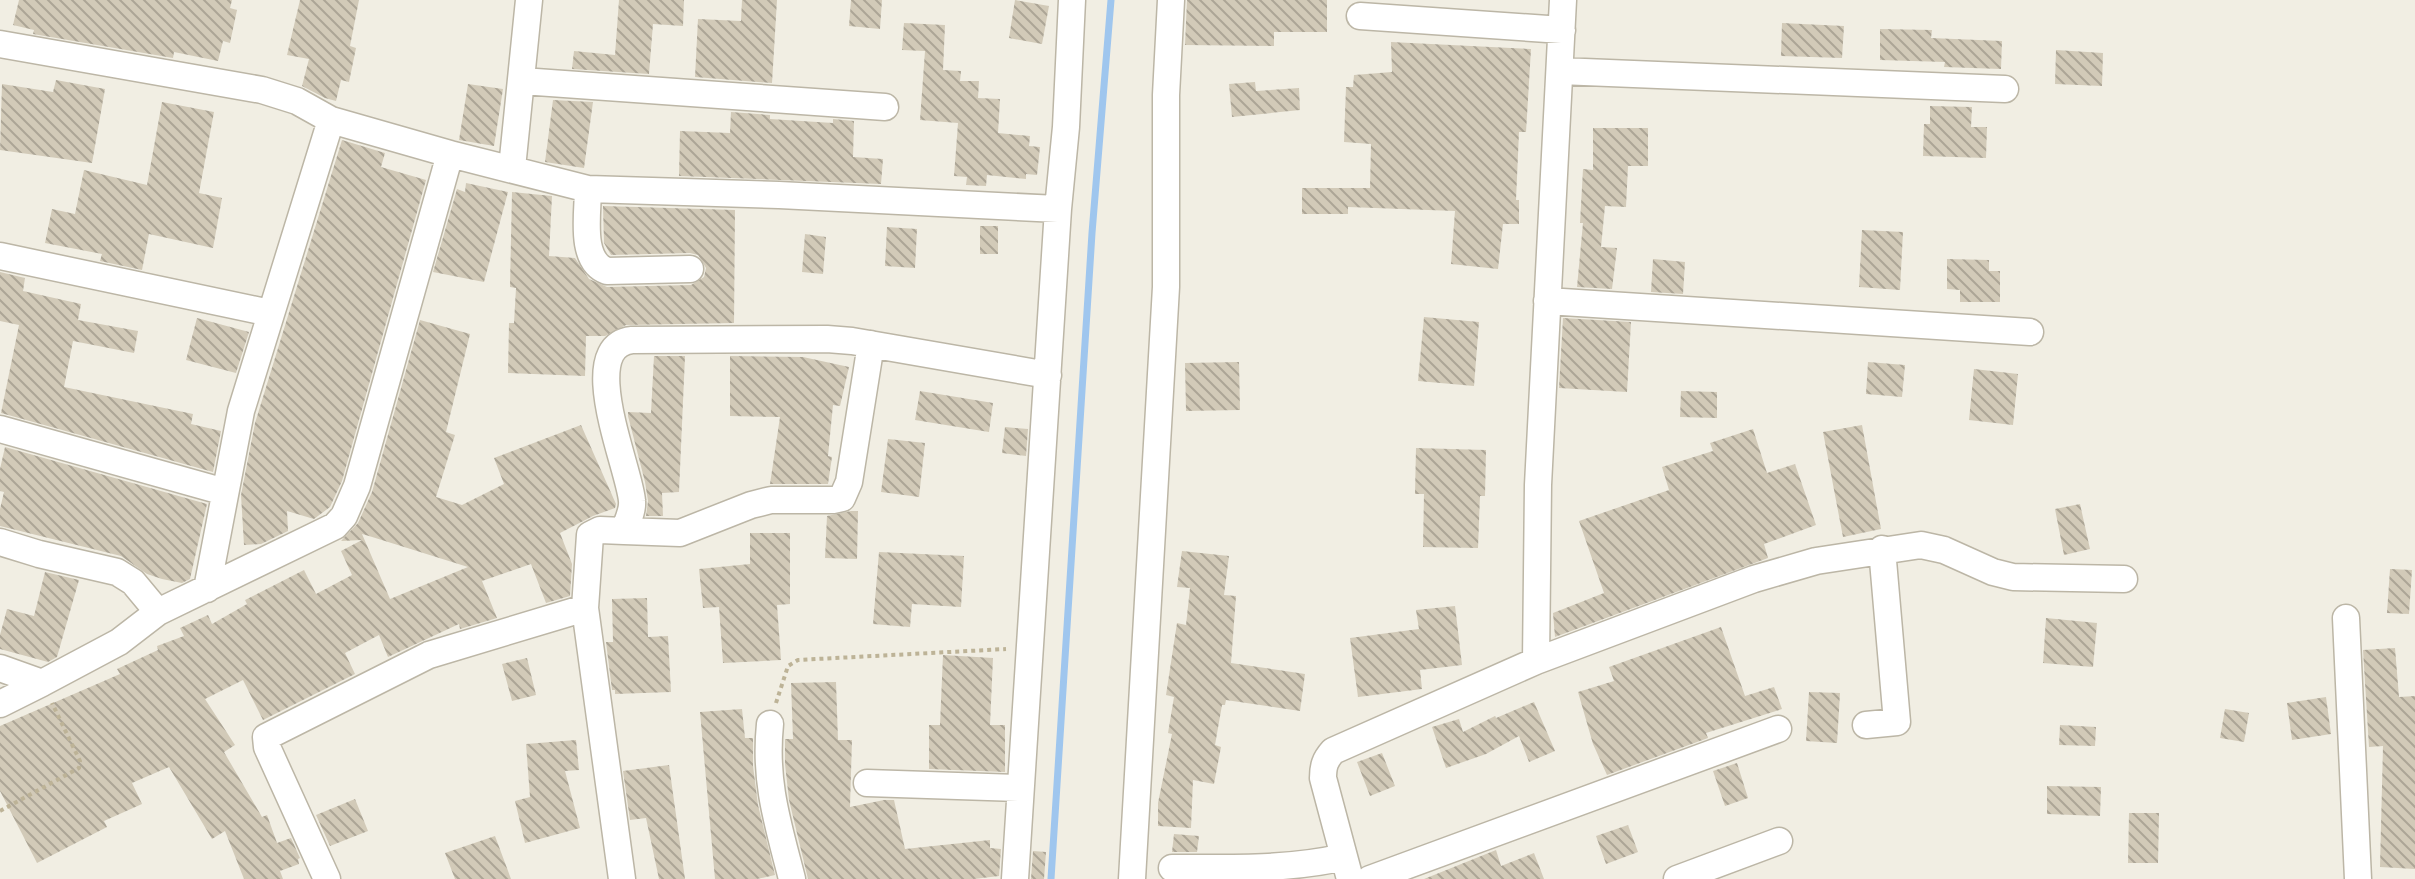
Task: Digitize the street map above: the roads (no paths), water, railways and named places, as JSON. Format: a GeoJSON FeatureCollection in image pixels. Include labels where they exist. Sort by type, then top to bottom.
{"type":"FeatureCollection","features":[{"type":"Feature","properties":{"kind":"street"},"geometry":{"type":"LineString","coordinates":[[512,168],[529,0]]}},
{"type":"Feature","properties":{"kind":"street"},"geometry":{"type":"LineString","coordinates":[[1015,879],[1072,0]]}},
{"type":"Feature","properties":{"kind":"street"},"geometry":{"type":"LineString","coordinates":[[1132,879],[1166,287],[1166,95],[1171,0]]}},
{"type":"Feature","properties":{"kind":"street"},"geometry":{"type":"LineString","coordinates":[[1536,661],[1538,485],[1563,0]]}},
{"type":"Feature","properties":{"kind":"street"},"geometry":{"type":"LineString","coordinates":[[1360,16],[1562,30]]}},
{"type":"Feature","properties":{"kind":"street"},"geometry":{"type":"LineString","coordinates":[[0,44],[262,90],[297,101],[331,120],[588,189],[1058,209]]}},
{"type":"Feature","properties":{"kind":"street"},"geometry":{"type":"LineString","coordinates":[[1560,71],[2005,89]]}},
{"type":"Feature","properties":{"kind":"street"},"geometry":{"type":"LineString","coordinates":[[522,81],[885,107]]}},
{"type":"Feature","properties":{"kind":"street"},"geometry":{"type":"LineString","coordinates":[[207,589],[241,411],[331,120]]}},
{"type":"Feature","properties":{"kind":"street"},"geometry":{"type":"LineString","coordinates":[[0,704],[119,642],[158,612],[335,526],[344,516],[357,486],[450,154]]}},
{"type":"Feature","properties":{"kind":"street"},"geometry":{"type":"LineString","coordinates":[[588,189],[589,250],[600,269],[690,269]]}},
{"type":"Feature","properties":{"kind":"street"},"geometry":{"type":"LineString","coordinates":[[0,256],[270,313]]}},
{"type":"Feature","properties":{"kind":"street"},"geometry":{"type":"LineString","coordinates":[[1547,301],[2030,332]]}},
{"type":"Feature","properties":{"kind":"street"},"geometry":{"type":"LineString","coordinates":[[624,531],[633,505],[609,407],[607,379],[611,349],[618,343],[632,340],[827,339],[1048,375]]}},
{"type":"Feature","properties":{"kind":"street"},"geometry":{"type":"LineString","coordinates":[[622,879],[585,608],[590,535],[600,530],[680,533],[771,500],[842,498],[849,482],[871,344]]}},
{"type":"Feature","properties":{"kind":"street"},"geometry":{"type":"LineString","coordinates":[[0,429],[225,492]]}},
{"type":"Feature","properties":{"kind":"street"},"geometry":{"type":"LineString","coordinates":[[0,542],[117,572],[133,582],[158,612]]}},
{"type":"Feature","properties":{"kind":"street"},"geometry":{"type":"LineString","coordinates":[[1172,868],[1319,863],[1347,868],[1323,778],[1323,766],[1333,751],[1536,661],[1773,572],[1816,561],[1921,545],[2013,577],[2124,579]]}},
{"type":"Feature","properties":{"kind":"street"},"geometry":{"type":"LineString","coordinates":[[1866,725],[1897,722],[1882,549]]}},
{"type":"Feature","properties":{"kind":"street"},"geometry":{"type":"LineString","coordinates":[[327,879],[293,809],[267,747],[266,737],[429,655],[585,608]]}},
{"type":"Feature","properties":{"kind":"street"},"geometry":{"type":"LineString","coordinates":[[2346,618],[2358,879]]}},
{"type":"Feature","properties":{"kind":"street"},"geometry":{"type":"LineString","coordinates":[[0,668],[42,683]]}},
{"type":"Feature","properties":{"kind":"street"},"geometry":{"type":"LineString","coordinates":[[770,724],[769,785],[792,879]]}},
{"type":"Feature","properties":{"kind":"street"},"geometry":{"type":"LineString","coordinates":[[1370,879],[1778,729]]}},
{"type":"Feature","properties":{"kind":"street"},"geometry":{"type":"LineString","coordinates":[[867,783],[1020,788]]}},
{"type":"Feature","properties":{"kind":"street"},"geometry":{"type":"LineString","coordinates":[[1677,879],[1779,841]]}},
{"type":"Feature","properties":{"kind":"waterway"},"geometry":{"type":"LineString","coordinates":[[1051,879],[1092,233],[1111,0]]}}]}
